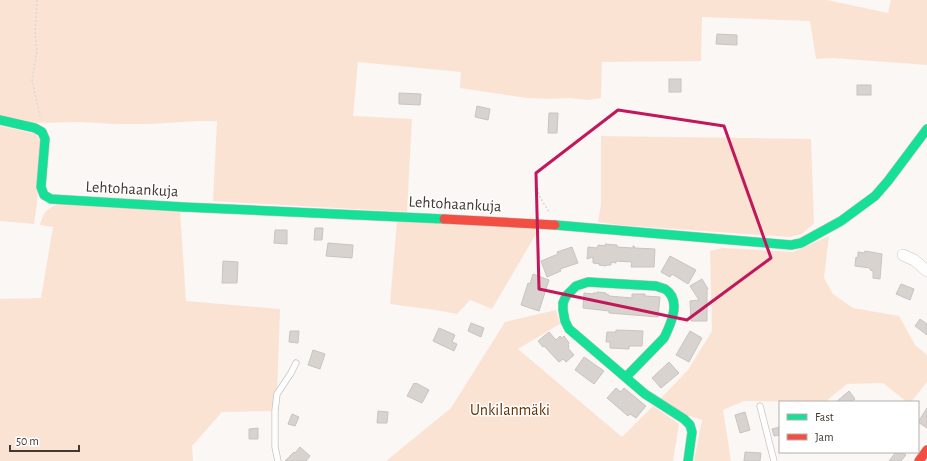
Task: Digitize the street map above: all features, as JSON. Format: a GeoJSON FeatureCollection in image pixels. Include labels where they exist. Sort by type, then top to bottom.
{"type":"FeatureCollection","features":[{"type":"Feature","properties":{"kind":"street"},"geometry":{"type":"LineString","coordinates":[[0,120],[35,128],[42,132]]}},
{"type":"Feature","properties":{"kind":"street","name":"Lehtohaankuja"},"geometry":{"type":"LineString","coordinates":[[42,132],[46,139],[41,187],[44,195],[52,199],[183,207],[556,225],[791,246],[801,243],[841,221],[875,196],[927,129]]}},
{"type":"Feature","properties":{"kind":"street"},"geometry":{"type":"LineString","coordinates":[[903,255],[914,260],[927,271]]}},
{"type":"Feature","properties":{"kind":"street"},"geometry":{"type":"LineString","coordinates":[[626,377],[664,338],[674,318],[673,298],[667,290],[656,286],[588,282],[576,286],[566,296],[563,303],[563,316],[569,329],[645,394],[684,419],[690,425],[692,432],[688,461]]}},
{"type":"Feature","properties":{"kind":"street"},"geometry":{"type":"LineString","coordinates":[[919,461],[927,450]]}},
{"type":"Feature","properties":{"kind":"lane"},"geometry":{"type":"LineString","coordinates":[[278,461],[275,447],[275,411],[277,394],[292,373],[296,363]]}},
{"type":"Feature","properties":{"kind":"lane"},"geometry":{"type":"LineString","coordinates":[[760,406],[774,461]]}},
{"type":"Feature","properties":{"kind":"path"},"geometry":{"type":"LineString","coordinates":[[37,0],[35,32],[37,50],[32,80],[42,132]]}},
{"type":"Feature","properties":{"kind":"path"},"geometry":{"type":"LineString","coordinates":[[538,188],[541,199],[556,220],[556,225]]}},
{"type":"Feature","properties":{"kind":"highlighted area"},"geometry":{"type":"Polygon","coordinates":[[[618,110],[724,126],[771,258],[687,320],[539,289],[536,173],[618,110]]]}},
{"type":"Feature","properties":{"kind":"green space"},"geometry":{"type":"Polygon","coordinates":[[[0,0],[827,0],[888,13],[891,0],[927,0],[927,65],[833,58],[816,59],[810,21],[702,17],[701,61],[602,62],[601,98],[588,100],[569,98],[527,98],[460,88],[461,72],[358,62],[353,116],[412,119],[407,212],[213,201],[217,121],[148,124],[81,122],[31,123],[0,116],[0,0]]]}},
{"type":"Feature","properties":{"kind":"green space"},"geometry":{"type":"Polygon","coordinates":[[[0,126],[36,134],[41,143],[34,224],[0,221],[0,126]]]}},
{"type":"Feature","properties":{"kind":"green space"},"geometry":{"type":"Polygon","coordinates":[[[601,136],[811,139],[814,223],[802,234],[789,237],[619,225],[598,222],[601,205],[601,136]]]}},
{"type":"Feature","properties":{"kind":"green space"},"geometry":{"type":"Polygon","coordinates":[[[58,204],[180,210],[186,301],[280,309],[275,411],[222,412],[192,446],[193,461],[0,461],[0,299],[41,298],[53,227],[40,225],[46,212],[58,204]]]}},
{"type":"Feature","properties":{"kind":"green space"},"geometry":{"type":"Polygon","coordinates":[[[397,220],[535,229],[536,234],[492,309],[470,300],[457,314],[390,304],[397,220]]]}},
{"type":"Feature","properties":{"kind":"green space"},"geometry":{"type":"Polygon","coordinates":[[[829,236],[824,278],[833,294],[853,308],[899,316],[915,345],[927,355],[927,382],[912,401],[906,401],[883,383],[847,384],[826,401],[744,401],[723,410],[731,461],[694,461],[702,420],[683,414],[660,399],[688,370],[712,331],[710,251],[723,248],[793,252],[829,236]]]}},
{"type":"Feature","properties":{"kind":"green space","name":"Unkilanmäki"},"geometry":{"type":"Polygon","coordinates":[[[556,310],[560,324],[518,349],[622,437],[653,406],[679,424],[673,461],[386,461],[451,408],[505,322],[556,310]]]}},
{"type":"Feature","properties":{"kind":"building"},"geometry":{"type":"Polygon","coordinates":[[[717,34],[737,35],[737,45],[716,44],[717,34]]]}},
{"type":"Feature","properties":{"kind":"building"},"geometry":{"type":"Polygon","coordinates":[[[669,79],[681,79],[681,92],[669,92],[669,79]]]}},
{"type":"Feature","properties":{"kind":"building"},"geometry":{"type":"Polygon","coordinates":[[[857,85],[871,85],[871,95],[857,95],[857,85]]]}},
{"type":"Feature","properties":{"kind":"building"},"geometry":{"type":"Polygon","coordinates":[[[399,93],[421,94],[420,105],[399,104],[399,93]]]}},
{"type":"Feature","properties":{"kind":"building"},"geometry":{"type":"Polygon","coordinates":[[[477,106],[490,109],[488,120],[475,117],[477,106]]]}},
{"type":"Feature","properties":{"kind":"building"},"geometry":{"type":"Polygon","coordinates":[[[549,113],[558,113],[557,133],[548,133],[549,113]]]}},
{"type":"Feature","properties":{"kind":"building"},"geometry":{"type":"Polygon","coordinates":[[[315,228],[323,228],[322,240],[314,240],[315,228]]]}},
{"type":"Feature","properties":{"kind":"building"},"geometry":{"type":"Polygon","coordinates":[[[275,230],[287,230],[287,244],[274,243],[275,230]]]}},
{"type":"Feature","properties":{"kind":"building"},"geometry":{"type":"Polygon","coordinates":[[[328,243],[353,245],[352,258],[326,256],[328,243]]]}},
{"type":"Feature","properties":{"kind":"building"},"geometry":{"type":"Polygon","coordinates":[[[605,244],[617,245],[617,247],[633,248],[634,246],[635,248],[655,249],[654,267],[631,267],[632,262],[616,261],[616,263],[611,262],[611,265],[606,266],[593,263],[593,257],[587,259],[588,247],[597,248],[598,245],[605,246],[605,244]]]}},
{"type":"Feature","properties":{"kind":"building"},"geometry":{"type":"Polygon","coordinates":[[[572,247],[578,263],[560,269],[561,271],[547,277],[541,261],[558,254],[557,252],[572,247]]]}},
{"type":"Feature","properties":{"kind":"building"},"geometry":{"type":"Polygon","coordinates":[[[865,251],[882,254],[880,279],[873,278],[873,271],[870,270],[870,268],[855,266],[856,257],[858,258],[858,252],[864,253],[865,251]]]}},
{"type":"Feature","properties":{"kind":"building"},"geometry":{"type":"Polygon","coordinates":[[[670,256],[696,270],[688,284],[672,274],[670,277],[661,272],[670,256]]]}},
{"type":"Feature","properties":{"kind":"building"},"geometry":{"type":"Polygon","coordinates":[[[223,261],[238,262],[237,283],[222,283],[223,261]]]}},
{"type":"Feature","properties":{"kind":"building"},"geometry":{"type":"Polygon","coordinates":[[[533,274],[549,280],[539,311],[521,305],[528,283],[530,284],[533,274]]]}},
{"type":"Feature","properties":{"kind":"building"},"geometry":{"type":"Polygon","coordinates":[[[702,279],[708,289],[707,321],[691,321],[690,301],[699,300],[690,286],[702,279]]]}},
{"type":"Feature","properties":{"kind":"building"},"geometry":{"type":"Polygon","coordinates":[[[901,284],[914,289],[910,300],[896,294],[901,284]]]}},
{"type":"Feature","properties":{"kind":"building"},"geometry":{"type":"Polygon","coordinates":[[[597,292],[606,293],[609,296],[632,298],[632,294],[645,294],[645,296],[660,297],[658,317],[609,313],[609,311],[583,308],[584,293],[593,294],[597,292]]]}},
{"type":"Feature","properties":{"kind":"building"},"geometry":{"type":"Polygon","coordinates":[[[920,319],[927,324],[927,335],[915,326],[920,319]]]}},
{"type":"Feature","properties":{"kind":"building"},"geometry":{"type":"Polygon","coordinates":[[[471,323],[484,328],[481,337],[468,331],[471,323]]]}},
{"type":"Feature","properties":{"kind":"building"},"geometry":{"type":"Polygon","coordinates":[[[439,328],[455,335],[452,342],[457,344],[454,351],[433,341],[439,328]]]}},
{"type":"Feature","properties":{"kind":"building"},"geometry":{"type":"Polygon","coordinates":[[[616,330],[643,331],[642,346],[629,346],[629,349],[610,348],[610,342],[606,342],[607,332],[616,332],[616,330]]]}},
{"type":"Feature","properties":{"kind":"building"},"geometry":{"type":"Polygon","coordinates":[[[290,331],[299,331],[298,343],[289,342],[290,331]]]}},
{"type":"Feature","properties":{"kind":"building"},"geometry":{"type":"Polygon","coordinates":[[[690,331],[702,338],[689,362],[676,355],[690,331]]]}},
{"type":"Feature","properties":{"kind":"building"},"geometry":{"type":"Polygon","coordinates":[[[549,332],[556,340],[560,336],[562,338],[564,336],[569,343],[568,348],[574,355],[566,362],[563,359],[559,362],[538,341],[549,332]]]}},
{"type":"Feature","properties":{"kind":"building"},"geometry":{"type":"Polygon","coordinates":[[[313,350],[325,354],[320,369],[308,365],[313,350]]]}},
{"type":"Feature","properties":{"kind":"building"},"geometry":{"type":"Polygon","coordinates":[[[584,357],[604,371],[594,384],[575,370],[584,357]]]}},
{"type":"Feature","properties":{"kind":"building"},"geometry":{"type":"Polygon","coordinates":[[[669,362],[679,373],[661,388],[652,378],[669,362]]]}},
{"type":"Feature","properties":{"kind":"building"},"geometry":{"type":"Polygon","coordinates":[[[414,383],[429,390],[422,403],[407,396],[414,383]]]}},
{"type":"Feature","properties":{"kind":"building"},"geometry":{"type":"Polygon","coordinates":[[[616,388],[621,392],[624,388],[646,406],[636,418],[630,414],[628,416],[607,398],[616,388]]]}},
{"type":"Feature","properties":{"kind":"building"},"geometry":{"type":"Polygon","coordinates":[[[849,391],[855,399],[852,401],[837,401],[849,391]]]}},
{"type":"Feature","properties":{"kind":"building"},"geometry":{"type":"Polygon","coordinates":[[[927,408],[927,428],[919,423],[927,408]]]}},
{"type":"Feature","properties":{"kind":"building"},"geometry":{"type":"Polygon","coordinates":[[[378,411],[388,412],[387,423],[377,423],[378,411]]]}},
{"type":"Feature","properties":{"kind":"building"},"geometry":{"type":"Polygon","coordinates":[[[745,412],[750,430],[740,433],[735,415],[745,412]]]}},
{"type":"Feature","properties":{"kind":"building"},"geometry":{"type":"Polygon","coordinates":[[[292,414],[299,417],[295,426],[288,424],[292,414]]]}},
{"type":"Feature","properties":{"kind":"building"},"geometry":{"type":"Polygon","coordinates":[[[779,427],[779,435],[774,436],[772,429],[779,427]]]}},
{"type":"Feature","properties":{"kind":"building"},"geometry":{"type":"Polygon","coordinates":[[[258,428],[258,439],[249,439],[249,429],[258,428]]]}},
{"type":"Feature","properties":{"kind":"building"},"geometry":{"type":"Polygon","coordinates":[[[300,447],[310,456],[306,461],[285,461],[294,452],[295,453],[300,447]]]}},
{"type":"Feature","properties":{"kind":"building"},"geometry":{"type":"Polygon","coordinates":[[[745,452],[761,453],[760,461],[744,461],[745,452]]]}},
{"type":"Feature","properties":{"kind":"building"},"geometry":{"type":"Polygon","coordinates":[[[895,453],[903,453],[906,455],[901,461],[889,461],[895,453]]]}},
{"type":"Feature","properties":{"kind":"traffic: fast"},"geometry":{"type":"LineString","coordinates":[[0,120],[35,128],[42,132],[45,139],[41,187],[44,195],[51,199],[183,207],[444,219]]}},
{"type":"Feature","properties":{"kind":"traffic: fast"},"geometry":{"type":"LineString","coordinates":[[555,225],[791,245],[801,243],[841,221],[875,196],[927,129]]}},
{"type":"Feature","properties":{"kind":"traffic: fast"},"geometry":{"type":"LineString","coordinates":[[626,377],[664,338],[670,326],[674,312],[673,299],[665,289],[656,286],[588,282],[576,286],[566,296],[563,303],[565,321],[569,329],[645,394],[684,419],[690,425],[692,432],[688,461]]}},
{"type":"Feature","properties":{"kind":"traffic: jam"},"geometry":{"type":"LineString","coordinates":[[444,219],[555,225]]}},
{"type":"Feature","properties":{"kind":"traffic: jam"},"geometry":{"type":"LineString","coordinates":[[919,461],[927,450]]}}]}
